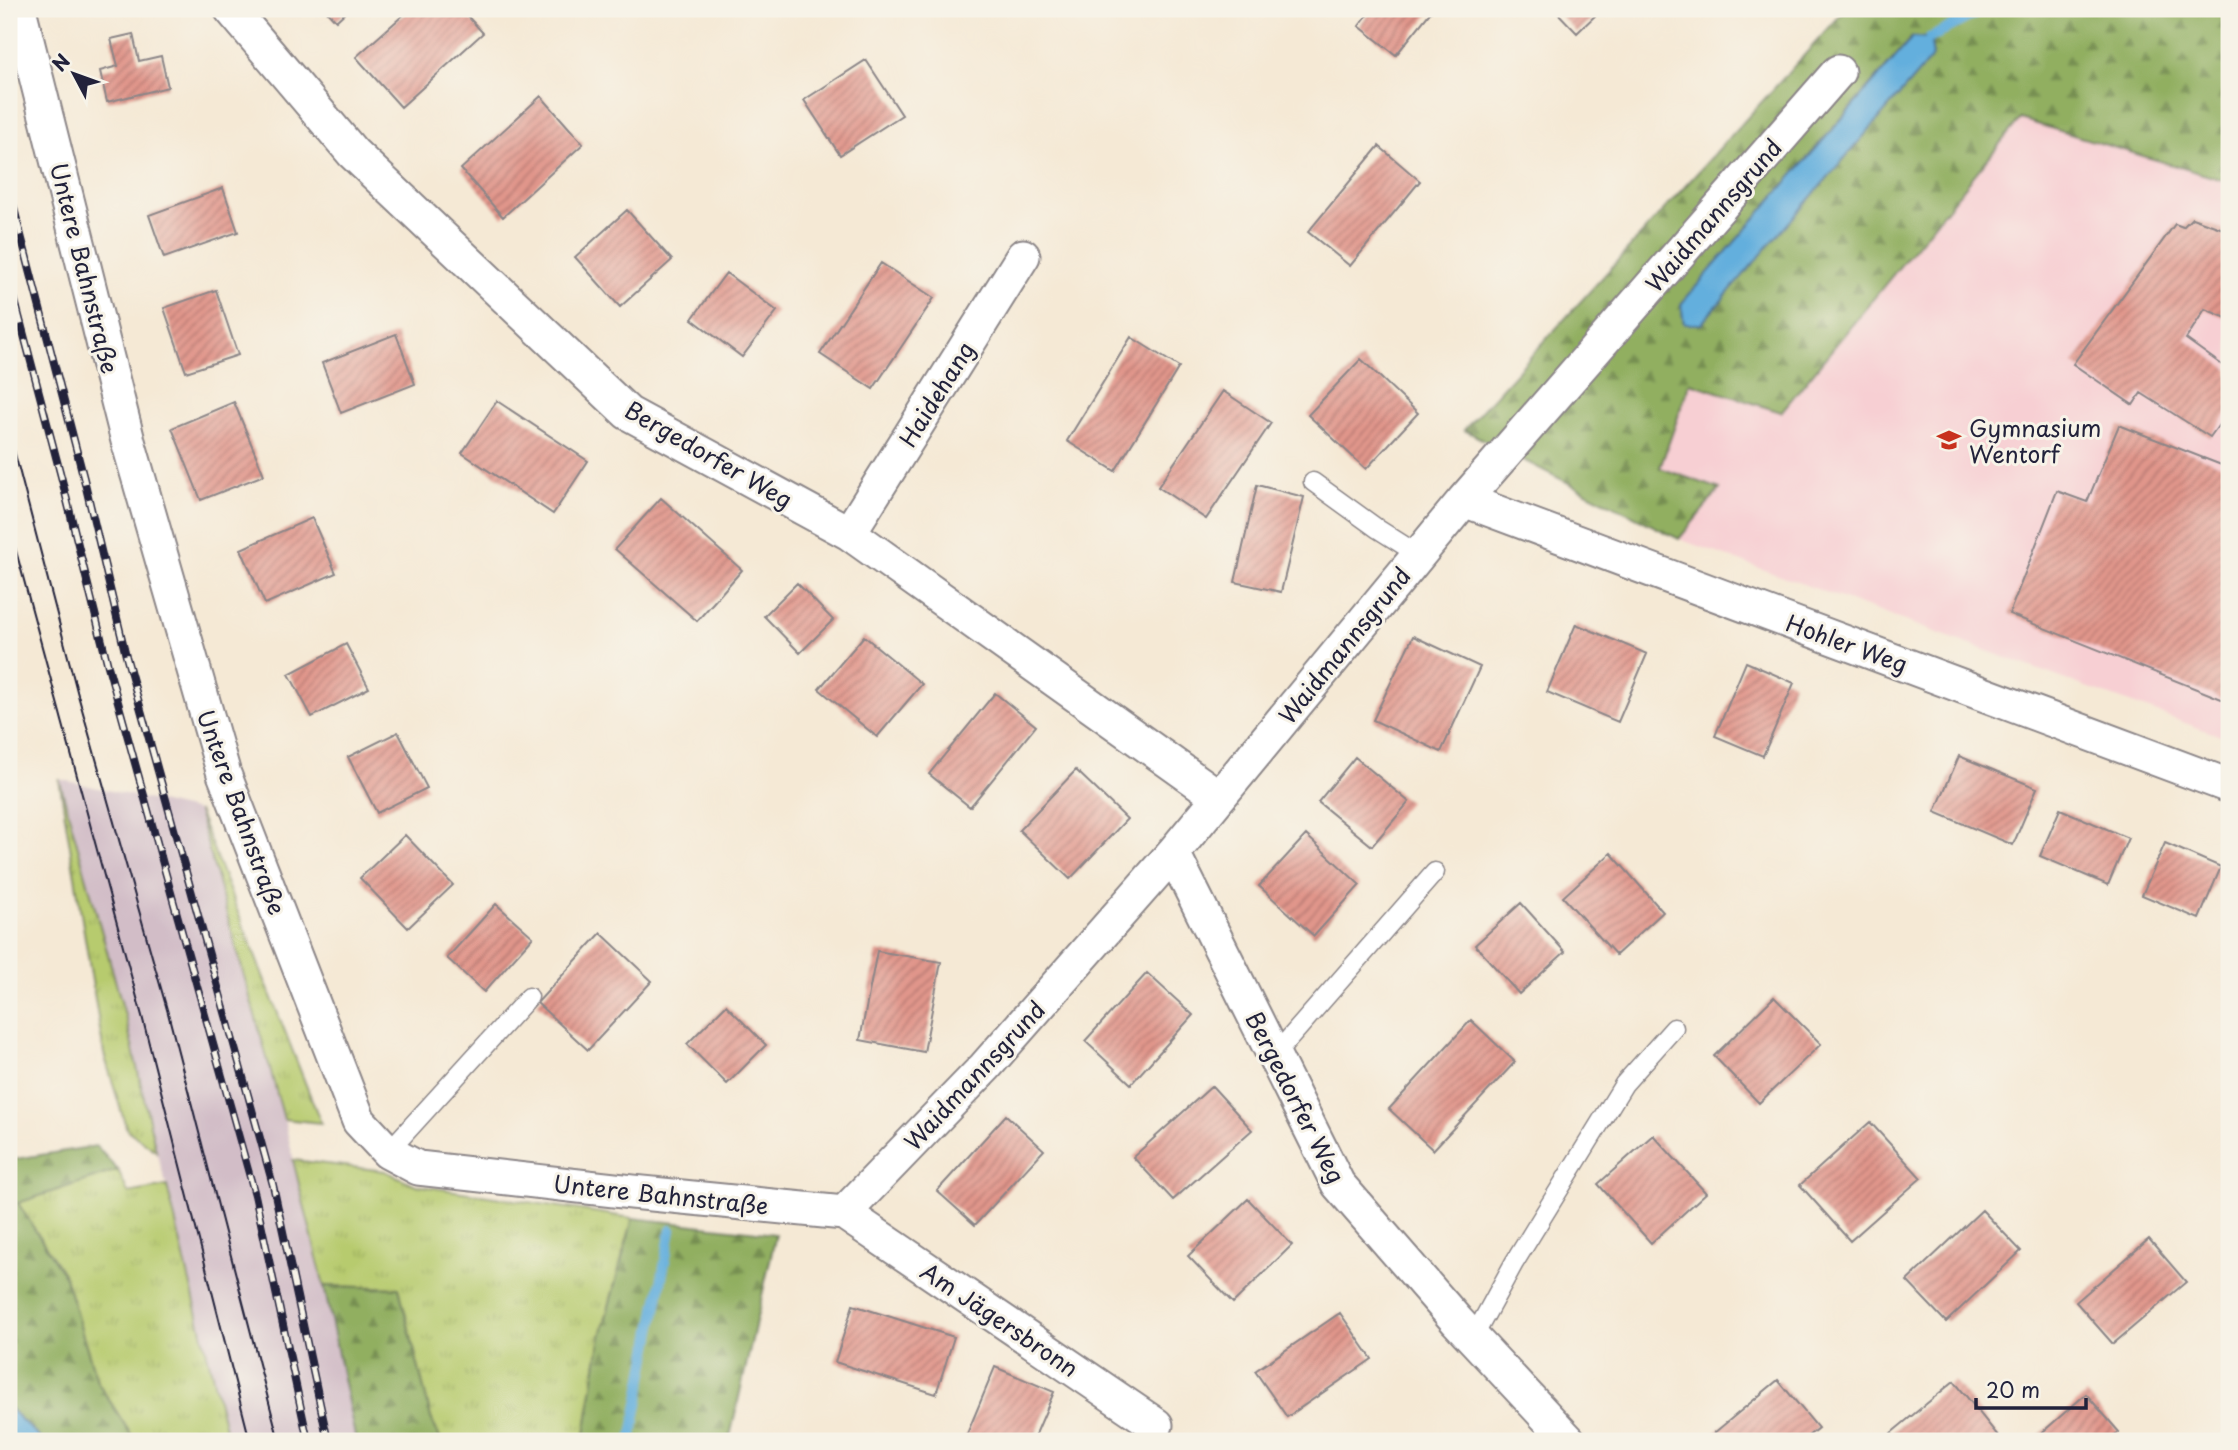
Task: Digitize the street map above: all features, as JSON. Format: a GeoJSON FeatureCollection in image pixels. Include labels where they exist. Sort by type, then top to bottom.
{"type":"FeatureCollection","features":[{"type":"Feature","properties":{"kind":"street","name":"Untere Bahnstraße"},"geometry":{"type":"LineString","coordinates":[[19,9],[128,441],[224,774],[359,1121],[388,1152],[418,1168],[844,1213]]}},
{"type":"Feature","properties":{"kind":"street","name":"Bergedorfer Weg"},"geometry":{"type":"LineString","coordinates":[[231,9],[353,153],[628,413],[849,533],[1219,797]]}},
{"type":"Feature","properties":{"kind":"street","name":"Waidmannsgrund"},"geometry":{"type":"LineString","coordinates":[[844,1213],[985,1067],[1173,853],[1464,500],[1838,72]]}},
{"type":"Feature","properties":{"kind":"street","name":"Haidehang"},"geometry":{"type":"LineString","coordinates":[[849,533],[1023,256]]}},
{"type":"Feature","properties":{"kind":"street","name":"Hohler Weg"},"geometry":{"type":"LineString","coordinates":[[1464,500],[2229,786]]}},
{"type":"Feature","properties":{"kind":"street","name":"Bergedorfer Weg"},"geometry":{"type":"LineString","coordinates":[[1173,853],[1338,1184],[1473,1338],[1569,1441]]}},
{"type":"Feature","properties":{"kind":"street","name":"Am Jägersbronn"},"geometry":{"type":"LineString","coordinates":[[844,1213],[1156,1425]]}},
{"type":"Feature","properties":{"kind":"lane"},"geometry":{"type":"LineString","coordinates":[[1313,482],[1419,555]]}},
{"type":"Feature","properties":{"kind":"lane"},"geometry":{"type":"LineString","coordinates":[[1274,1056],[1435,872]]}},
{"type":"Feature","properties":{"kind":"lane"},"geometry":{"type":"LineString","coordinates":[[388,1152],[529,997]]}},
{"type":"Feature","properties":{"kind":"lane"},"geometry":{"type":"LineString","coordinates":[[1473,1338],[1514,1263],[1624,1084],[1674,1028]]}},
{"type":"Feature","properties":{"kind":"shaded area","name":"Gymnasium Wentorf"},"geometry":{"type":"Polygon","coordinates":[[[2020,119],[2229,182],[2229,739],[1679,539],[1720,489],[1660,468],[1690,382],[1782,412],[2020,119]]]}},
{"type":"Feature","properties":{"kind":"shaded area"},"geometry":{"type":"Polygon","coordinates":[[[59,779],[198,811],[284,1119],[324,1286],[356,1441],[228,1441],[126,1019],[59,779]]]}},
{"type":"Feature","properties":{"kind":"green space"},"geometry":{"type":"Polygon","coordinates":[[[1846,9],[2229,9],[2229,182],[2020,119],[1781,412],[1690,383],[1660,468],[1720,489],[1679,539],[1464,430],[1846,9]],[[1912,37],[1681,304],[1684,324],[1701,324],[1933,56],[1930,38],[1912,37]]]}},
{"type":"Feature","properties":{"kind":"green space"},"geometry":{"type":"Polygon","coordinates":[[[59,779],[126,1019],[156,1151],[127,1130],[104,1054],[59,779]]]}},
{"type":"Feature","properties":{"kind":"green space"},"geometry":{"type":"Polygon","coordinates":[[[198,811],[321,1123],[284,1119],[198,811]]]}},
{"type":"Feature","properties":{"kind":"green space"},"geometry":{"type":"Polygon","coordinates":[[[96,1146],[118,1170],[18,1203],[65,1277],[97,1381],[135,1441],[43,1441],[9,1408],[9,1160],[96,1146]]]}},
{"type":"Feature","properties":{"kind":"green space"},"geometry":{"type":"Polygon","coordinates":[[[293,1160],[385,1171],[416,1185],[633,1218],[601,1336],[584,1441],[441,1441],[431,1418],[399,1288],[324,1286],[293,1160]]]}},
{"type":"Feature","properties":{"kind":"green space"},"geometry":{"type":"Polygon","coordinates":[[[118,1170],[128,1193],[167,1186],[228,1441],[135,1441],[97,1381],[65,1277],[17,1203],[118,1170]]]}},
{"type":"Feature","properties":{"kind":"green space"},"geometry":{"type":"Polygon","coordinates":[[[633,1218],[776,1234],[729,1441],[584,1441],[601,1336],[633,1218]]]}},
{"type":"Feature","properties":{"kind":"green space"},"geometry":{"type":"Polygon","coordinates":[[[324,1286],[399,1288],[431,1418],[441,1441],[356,1441],[324,1286]]]}},
{"type":"Feature","properties":{"kind":"water"},"geometry":{"type":"Polygon","coordinates":[[[1913,37],[1930,38],[1933,56],[1701,324],[1684,324],[1681,304],[1913,37]]]}},
{"type":"Feature","properties":{"kind":"water"},"geometry":{"type":"Polygon","coordinates":[[[9,1408],[43,1441],[9,1441],[9,1408]]]}},
{"type":"Feature","properties":{"kind":"building"},"geometry":{"type":"Polygon","coordinates":[[[325,9],[349,9],[336,21],[325,9]]]}},
{"type":"Feature","properties":{"kind":"building"},"geometry":{"type":"Polygon","coordinates":[[[410,9],[461,9],[483,33],[401,107],[356,57],[410,9]]]}},
{"type":"Feature","properties":{"kind":"building"},"geometry":{"type":"Polygon","coordinates":[[[1372,9],[1433,9],[1396,55],[1359,26],[1372,9]]]}},
{"type":"Feature","properties":{"kind":"building"},"geometry":{"type":"Polygon","coordinates":[[[1554,9],[1602,9],[1577,33],[1554,9]]]}},
{"type":"Feature","properties":{"kind":"building"},"geometry":{"type":"Polygon","coordinates":[[[133,34],[139,61],[161,56],[168,87],[107,102],[100,71],[118,66],[111,39],[133,34]]]}},
{"type":"Feature","properties":{"kind":"building"},"geometry":{"type":"Polygon","coordinates":[[[866,60],[902,115],[840,155],[804,100],[866,60]]]}},
{"type":"Feature","properties":{"kind":"building"},"geometry":{"type":"Polygon","coordinates":[[[541,96],[583,144],[503,217],[461,169],[541,96]]]}},
{"type":"Feature","properties":{"kind":"building"},"geometry":{"type":"Polygon","coordinates":[[[1379,146],[1420,181],[1350,266],[1308,232],[1379,146]]]}},
{"type":"Feature","properties":{"kind":"building"},"geometry":{"type":"Polygon","coordinates":[[[223,188],[238,232],[164,258],[149,215],[223,188]]]}},
{"type":"Feature","properties":{"kind":"building"},"geometry":{"type":"Polygon","coordinates":[[[627,210],[672,260],[620,307],[575,257],[627,210]]]}},
{"type":"Feature","properties":{"kind":"building","name":"Gymnasium Wentorf"},"geometry":{"type":"Polygon","coordinates":[[[2192,218],[2229,231],[2229,319],[2205,309],[2186,339],[2229,370],[2229,411],[2210,437],[2141,393],[2133,405],[2073,364],[2175,224],[2183,227],[2192,218]]]}},
{"type":"Feature","properties":{"kind":"building"},"geometry":{"type":"Polygon","coordinates":[[[881,263],[934,298],[873,389],[820,354],[881,263]]]}},
{"type":"Feature","properties":{"kind":"building"},"geometry":{"type":"Polygon","coordinates":[[[726,273],[777,311],[742,357],[692,319],[726,273]]]}},
{"type":"Feature","properties":{"kind":"building"},"geometry":{"type":"Polygon","coordinates":[[[216,290],[238,355],[186,372],[164,308],[216,290]]]}},
{"type":"Feature","properties":{"kind":"building"},"geometry":{"type":"Polygon","coordinates":[[[396,334],[415,384],[341,413],[322,363],[396,334]]]}},
{"type":"Feature","properties":{"kind":"building"},"geometry":{"type":"Polygon","coordinates":[[[1131,337],[1179,367],[1115,471],[1067,441],[1131,337]]]}},
{"type":"Feature","properties":{"kind":"building"},"geometry":{"type":"Polygon","coordinates":[[[1361,359],[1418,413],[1366,469],[1308,415],[1361,359]]]}},
{"type":"Feature","properties":{"kind":"building"},"geometry":{"type":"Polygon","coordinates":[[[1223,391],[1271,423],[1206,519],[1158,487],[1223,391]]]}},
{"type":"Feature","properties":{"kind":"building"},"geometry":{"type":"Polygon","coordinates":[[[497,401],[588,461],[553,514],[462,453],[497,401]]]}},
{"type":"Feature","properties":{"kind":"building"},"geometry":{"type":"Polygon","coordinates":[[[234,402],[264,475],[201,500],[172,428],[234,402]]]}},
{"type":"Feature","properties":{"kind":"building","name":"Gymnasium Wentorf"},"geometry":{"type":"Polygon","coordinates":[[[2119,425],[2229,468],[2229,702],[2009,614],[2057,491],[2087,502],[2119,425]]]}},
{"type":"Feature","properties":{"kind":"building"},"geometry":{"type":"Polygon","coordinates":[[[1257,485],[1304,497],[1281,592],[1235,582],[1257,485]]]}},
{"type":"Feature","properties":{"kind":"building"},"geometry":{"type":"Polygon","coordinates":[[[661,498],[742,570],[697,621],[615,549],[661,498]]]}},
{"type":"Feature","properties":{"kind":"building"},"geometry":{"type":"Polygon","coordinates":[[[312,518],[336,573],[265,604],[241,549],[312,518]]]}},
{"type":"Feature","properties":{"kind":"building"},"geometry":{"type":"Polygon","coordinates":[[[797,583],[833,620],[800,653],[764,616],[797,583]]]}},
{"type":"Feature","properties":{"kind":"building"},"geometry":{"type":"Polygon","coordinates":[[[1576,624],[1647,654],[1618,722],[1547,692],[1576,624]]]}},
{"type":"Feature","properties":{"kind":"building"},"geometry":{"type":"Polygon","coordinates":[[[864,636],[922,684],[877,737],[819,689],[864,636]]]}},
{"type":"Feature","properties":{"kind":"building"},"geometry":{"type":"Polygon","coordinates":[[[1413,636],[1480,667],[1441,752],[1373,720],[1413,636]]]}},
{"type":"Feature","properties":{"kind":"building"},"geometry":{"type":"Polygon","coordinates":[[[346,644],[369,688],[312,717],[289,674],[346,644]]]}},
{"type":"Feature","properties":{"kind":"building"},"geometry":{"type":"Polygon","coordinates":[[[1746,662],[1794,683],[1763,756],[1715,736],[1746,662]]]}},
{"type":"Feature","properties":{"kind":"building"},"geometry":{"type":"Polygon","coordinates":[[[995,693],[1036,726],[970,807],[929,774],[995,693]]]}},
{"type":"Feature","properties":{"kind":"building"},"geometry":{"type":"Polygon","coordinates":[[[398,732],[427,788],[377,813],[348,757],[398,732]]]}},
{"type":"Feature","properties":{"kind":"building"},"geometry":{"type":"Polygon","coordinates":[[[1959,756],[2037,788],[2013,845],[1935,812],[1959,756]]]}},
{"type":"Feature","properties":{"kind":"building"},"geometry":{"type":"Polygon","coordinates":[[[1355,757],[1409,802],[1372,846],[1318,802],[1355,757]]]}},
{"type":"Feature","properties":{"kind":"building"},"geometry":{"type":"Polygon","coordinates":[[[1076,770],[1127,819],[1070,879],[1019,830],[1076,770]]]}},
{"type":"Feature","properties":{"kind":"building"},"geometry":{"type":"Polygon","coordinates":[[[2060,809],[2128,838],[2108,885],[2040,856],[2060,809]]]}},
{"type":"Feature","properties":{"kind":"building"},"geometry":{"type":"Polygon","coordinates":[[[405,835],[453,885],[408,928],[360,878],[405,835]]]}},
{"type":"Feature","properties":{"kind":"building"},"geometry":{"type":"Polygon","coordinates":[[[1306,835],[1360,885],[1314,936],[1259,886],[1306,835]]]}},
{"type":"Feature","properties":{"kind":"building"},"geometry":{"type":"Polygon","coordinates":[[[2165,843],[2221,867],[2199,919],[2142,895],[2165,843]]]}},
{"type":"Feature","properties":{"kind":"building"},"geometry":{"type":"Polygon","coordinates":[[[1611,853],[1663,912],[1616,955],[1563,897],[1611,853]]]}},
{"type":"Feature","properties":{"kind":"building"},"geometry":{"type":"Polygon","coordinates":[[[1521,903],[1565,952],[1519,994],[1475,945],[1521,903]]]}},
{"type":"Feature","properties":{"kind":"building"},"geometry":{"type":"Polygon","coordinates":[[[496,904],[533,937],[484,992],[447,958],[496,904]]]}},
{"type":"Feature","properties":{"kind":"building"},"geometry":{"type":"Polygon","coordinates":[[[601,933],[652,981],[588,1050],[537,1003],[601,933]]]}},
{"type":"Feature","properties":{"kind":"building"},"geometry":{"type":"Polygon","coordinates":[[[877,951],[941,962],[924,1052],[860,1040],[877,951]]]}},
{"type":"Feature","properties":{"kind":"building"},"geometry":{"type":"Polygon","coordinates":[[[1147,973],[1193,1015],[1131,1084],[1085,1041],[1147,973]]]}},
{"type":"Feature","properties":{"kind":"building"},"geometry":{"type":"Polygon","coordinates":[[[1774,997],[1821,1044],[1759,1103],[1714,1056],[1774,997]]]}},
{"type":"Feature","properties":{"kind":"building"},"geometry":{"type":"Polygon","coordinates":[[[726,1005],[766,1045],[727,1084],[687,1044],[726,1005]]]}},
{"type":"Feature","properties":{"kind":"building"},"geometry":{"type":"Polygon","coordinates":[[[1471,1020],[1515,1062],[1433,1150],[1389,1109],[1471,1020]]]}},
{"type":"Feature","properties":{"kind":"building"},"geometry":{"type":"Polygon","coordinates":[[[1212,1086],[1252,1130],[1173,1200],[1133,1157],[1212,1086]]]}},
{"type":"Feature","properties":{"kind":"building"},"geometry":{"type":"Polygon","coordinates":[[[1006,1115],[1044,1150],[975,1225],[937,1191],[1006,1115]]]}},
{"type":"Feature","properties":{"kind":"building"},"geometry":{"type":"Polygon","coordinates":[[[1870,1122],[1921,1178],[1850,1241],[1800,1185],[1870,1122]]]}},
{"type":"Feature","properties":{"kind":"building"},"geometry":{"type":"Polygon","coordinates":[[[1653,1135],[1706,1193],[1651,1243],[1598,1184],[1653,1135]]]}},
{"type":"Feature","properties":{"kind":"building"},"geometry":{"type":"Polygon","coordinates":[[[1248,1199],[1292,1245],[1233,1303],[1188,1256],[1248,1199]]]}},
{"type":"Feature","properties":{"kind":"building"},"geometry":{"type":"Polygon","coordinates":[[[1982,1210],[2021,1251],[1946,1322],[1907,1281],[1982,1210]]]}},
{"type":"Feature","properties":{"kind":"building"},"geometry":{"type":"Polygon","coordinates":[[[2149,1239],[2186,1282],[2113,1344],[2076,1302],[2149,1239]]]}},
{"type":"Feature","properties":{"kind":"building"},"geometry":{"type":"Polygon","coordinates":[[[853,1305],[954,1337],[936,1394],[835,1362],[853,1305]]]}},
{"type":"Feature","properties":{"kind":"building"},"geometry":{"type":"Polygon","coordinates":[[[1340,1313],[1372,1359],[1287,1417],[1255,1371],[1340,1313]]]}},
{"type":"Feature","properties":{"kind":"building"},"geometry":{"type":"Polygon","coordinates":[[[995,1367],[1054,1392],[1033,1441],[964,1441],[995,1367]]]}},
{"type":"Feature","properties":{"kind":"building"},"geometry":{"type":"Polygon","coordinates":[[[1778,1380],[1818,1428],[1802,1441],[1721,1441],[1714,1433],[1778,1380]]]}},
{"type":"Feature","properties":{"kind":"building"},"geometry":{"type":"Polygon","coordinates":[[[1954,1381],[1999,1437],[1994,1441],[1898,1441],[1891,1433],[1954,1381]]]}},
{"type":"Feature","properties":{"kind":"building"},"geometry":{"type":"Polygon","coordinates":[[[2086,1394],[2119,1432],[2108,1441],[2040,1441],[2037,1437],[2086,1394]]]}},
{"type":"Feature","properties":{"kind":"waterway"},"geometry":{"type":"LineString","coordinates":[[1930,38],[1984,9]]}},
{"type":"Feature","properties":{"kind":"waterway"},"geometry":{"type":"LineString","coordinates":[[631,1441],[671,1230]]}},
{"type":"Feature","properties":{"kind":"tram line"},"geometry":{"type":"LineString","coordinates":[[9,431],[78,695],[168,1013],[279,1441]]}},
{"type":"Feature","properties":{"kind":"tram line"},"geometry":{"type":"LineString","coordinates":[[9,525],[142,1016],[250,1441]]}},
{"type":"Feature","properties":{"kind":"railway"},"geometry":{"type":"LineString","coordinates":[[9,189],[84,479],[126,656],[273,1185],[328,1441]]}},
{"type":"Feature","properties":{"kind":"railway"},"geometry":{"type":"LineString","coordinates":[[9,278],[108,666],[255,1195],[308,1441]]}},
{"type":"Feature","properties":{"kind":"place","name":"Gymnasium Wentorf"},"geometry":{"type":"Point","coordinates":[1949,440]}}]}
